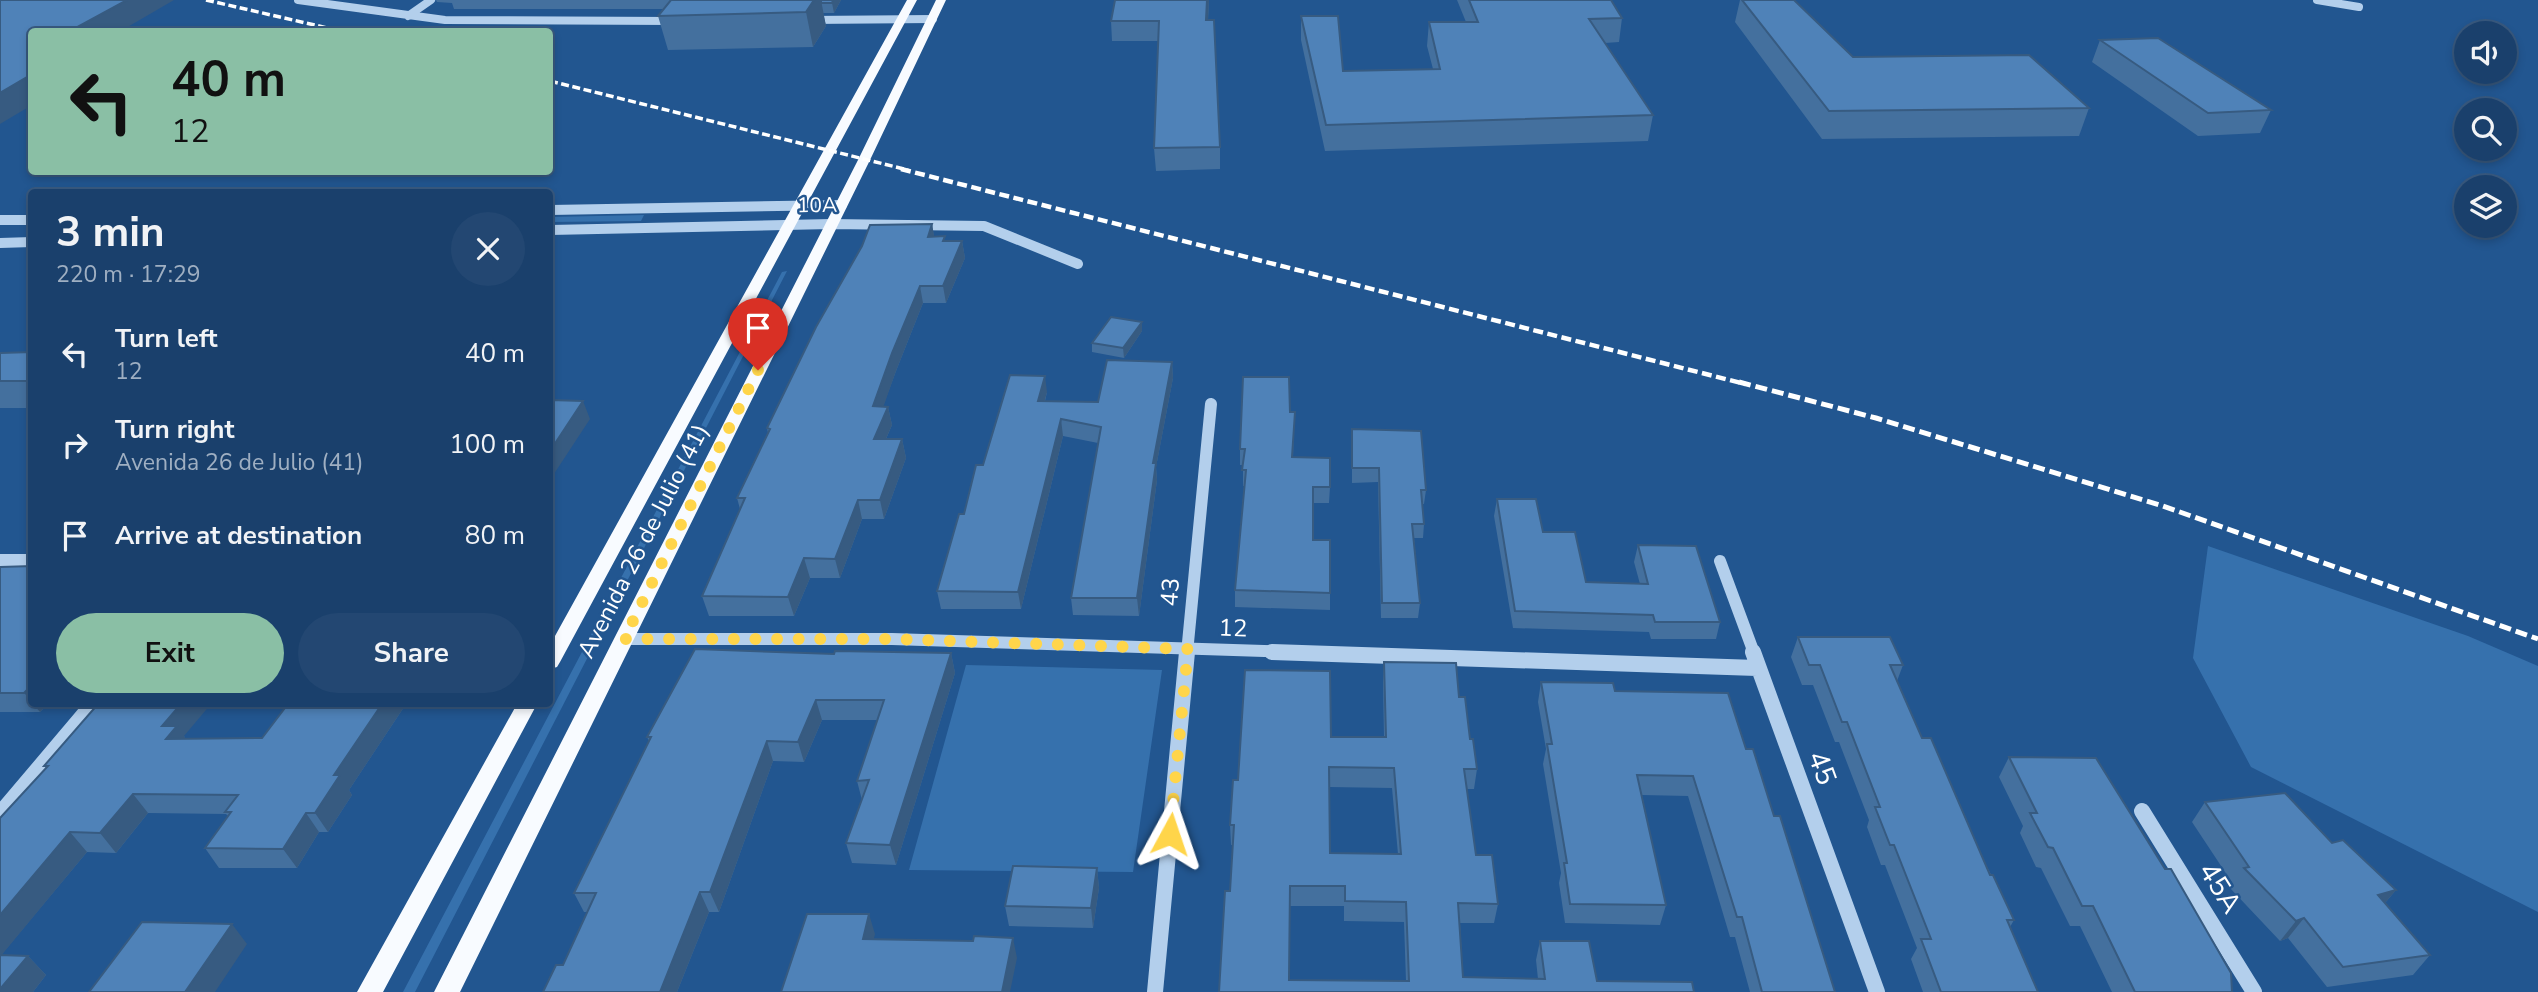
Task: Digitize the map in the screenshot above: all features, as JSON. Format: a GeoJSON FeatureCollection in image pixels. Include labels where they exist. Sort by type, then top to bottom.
{"type":"FeatureCollection","features":[{"type":"Feature","properties":{"kind":"main road","name":"Avenida 26 de Julio (41)"},"geometry":{"type":"LineString","coordinates":[[553,656],[912,0]]}},
{"type":"Feature","properties":{"kind":"main road","name":"Avenida 26 de Julio (41)"},"geometry":{"type":"LineString","coordinates":[[447,992],[842,205],[941,0]]}},
{"type":"Feature","properties":{"kind":"main road"},"geometry":{"type":"LineString","coordinates":[[370,992],[525,707]]}},
{"type":"Feature","properties":{"kind":"street"},"geometry":{"type":"LineString","coordinates":[[298,0],[408,16],[509,22],[685,21]]}},
{"type":"Feature","properties":{"kind":"street"},"geometry":{"type":"LineString","coordinates":[[408,16],[431,0]]}},
{"type":"Feature","properties":{"kind":"street"},"geometry":{"type":"LineString","coordinates":[[2317,0],[2359,8]]}},
{"type":"Feature","properties":{"kind":"street"},"geometry":{"type":"LineString","coordinates":[[794,20],[933,19]]}},
{"type":"Feature","properties":{"kind":"street","name":"10A"},"geometry":{"type":"LineString","coordinates":[[553,210],[842,205]]}},
{"type":"Feature","properties":{"kind":"street"},"geometry":{"type":"LineString","coordinates":[[0,220],[28,220]]}},
{"type":"Feature","properties":{"kind":"street","name":"10A"},"geometry":{"type":"LineString","coordinates":[[553,230],[831,224],[984,226],[1079,264]]}},
{"type":"Feature","properties":{"kind":"street"},"geometry":{"type":"LineString","coordinates":[[0,243],[28,242]]}},
{"type":"Feature","properties":{"kind":"street","name":"43"},"geometry":{"type":"LineString","coordinates":[[1155,992],[1210,404]]}},
{"type":"Feature","properties":{"kind":"street"},"geometry":{"type":"LineString","coordinates":[[0,560],[28,560]]}},
{"type":"Feature","properties":{"kind":"street","name":"45"},"geometry":{"type":"LineString","coordinates":[[1720,561],[1877,992]]}},
{"type":"Feature","properties":{"kind":"street","name":"12"},"geometry":{"type":"LineString","coordinates":[[624,639],[892,639],[1757,668]]}},
{"type":"Feature","properties":{"kind":"street"},"geometry":{"type":"LineString","coordinates":[[0,814],[90,707]]}},
{"type":"Feature","properties":{"kind":"street","name":"45A"},"geometry":{"type":"LineString","coordinates":[[2142,811],[2254,992]]}},
{"type":"Feature","properties":{"kind":"shaded area"},"geometry":{"type":"Polygon","coordinates":[[[644,215],[641,221],[553,222],[553,217],[644,215]]]}},
{"type":"Feature","properties":{"kind":"shaded area"},"geometry":{"type":"Polygon","coordinates":[[[787,271],[415,992],[403,992],[782,272],[787,271]]]}},
{"type":"Feature","properties":{"kind":"shaded area"},"geometry":{"type":"Polygon","coordinates":[[[2208,546],[2468,636],[2538,666],[2538,912],[2251,767],[2193,658],[2208,546]]]}},
{"type":"Feature","properties":{"kind":"shaded area"},"geometry":{"type":"Polygon","coordinates":[[[966,665],[1162,670],[1133,872],[909,870],[966,665]]]}},
{"type":"Feature","properties":{"kind":"building"},"geometry":{"type":"Polygon","coordinates":[[[0,0],[127,0],[76,28],[28,28],[28,76],[0,93],[0,0]]]}},
{"type":"Feature","properties":{"kind":"building"},"geometry":{"type":"Polygon","coordinates":[[[671,0],[814,0],[806,12],[658,16],[671,0]]]}},
{"type":"Feature","properties":{"kind":"building"},"geometry":{"type":"Polygon","coordinates":[[[821,0],[833,0],[832,3],[821,3],[821,0]]]}},
{"type":"Feature","properties":{"kind":"building"},"geometry":{"type":"Polygon","coordinates":[[[1115,0],[1207,0],[1206,20],[1214,20],[1220,147],[1154,148],[1159,21],[1111,21],[1115,0]]]}},
{"type":"Feature","properties":{"kind":"building"},"geometry":{"type":"Polygon","coordinates":[[[1469,0],[1611,0],[1622,18],[1589,19],[1653,115],[1326,125],[1301,16],[1338,16],[1343,71],[1440,69],[1429,22],[1478,22],[1469,0]]]}},
{"type":"Feature","properties":{"kind":"building"},"geometry":{"type":"Polygon","coordinates":[[[1742,0],[1794,0],[1853,57],[2029,55],[2089,108],[1829,111],[1742,0]]]}},
{"type":"Feature","properties":{"kind":"building"},"geometry":{"type":"Polygon","coordinates":[[[2158,38],[2271,110],[2208,113],[2100,40],[2158,38]]]}},
{"type":"Feature","properties":{"kind":"building"},"geometry":{"type":"Polygon","coordinates":[[[932,224],[928,237],[945,236],[943,241],[962,241],[943,286],[920,286],[873,406],[888,407],[874,439],[902,439],[880,500],[858,500],[835,559],[804,558],[788,597],[702,596],[745,498],[737,498],[770,429],[767,428],[816,327],[862,246],[870,225],[932,224]]]}},
{"type":"Feature","properties":{"kind":"building"},"geometry":{"type":"Polygon","coordinates":[[[1111,317],[1142,322],[1123,348],[1092,343],[1111,317]]]}},
{"type":"Feature","properties":{"kind":"building"},"geometry":{"type":"Polygon","coordinates":[[[28,352],[28,381],[0,381],[0,353],[28,352]]]}},
{"type":"Feature","properties":{"kind":"building"},"geometry":{"type":"Polygon","coordinates":[[[1107,360],[1172,362],[1153,463],[1156,463],[1137,598],[1071,598],[1101,427],[1061,419],[1018,592],[937,591],[959,514],[964,514],[976,465],[983,465],[1010,375],[1045,376],[1038,401],[1098,402],[1107,360]]]}},
{"type":"Feature","properties":{"kind":"building"},"geometry":{"type":"Polygon","coordinates":[[[1243,377],[1289,377],[1290,412],[1295,412],[1292,457],[1330,458],[1330,487],[1313,487],[1313,540],[1330,540],[1330,593],[1235,590],[1246,470],[1242,470],[1245,449],[1240,449],[1243,377]]]}},
{"type":"Feature","properties":{"kind":"building"},"geometry":{"type":"Polygon","coordinates":[[[553,400],[583,401],[553,446],[553,400]]]}},
{"type":"Feature","properties":{"kind":"building"},"geometry":{"type":"Polygon","coordinates":[[[1352,429],[1421,431],[1426,490],[1421,490],[1424,524],[1412,524],[1420,603],[1382,603],[1379,468],[1352,468],[1352,429]]]}},
{"type":"Feature","properties":{"kind":"building"},"geometry":{"type":"Polygon","coordinates":[[[1497,499],[1536,499],[1543,532],[1575,532],[1586,582],[1648,584],[1638,545],[1696,546],[1720,622],[1655,622],[1653,615],[1515,611],[1497,499]]]}},
{"type":"Feature","properties":{"kind":"building"},"geometry":{"type":"Polygon","coordinates":[[[28,566],[28,689],[24,693],[0,693],[0,567],[28,566]]]}},
{"type":"Feature","properties":{"kind":"building"},"geometry":{"type":"Polygon","coordinates":[[[1798,637],[1890,637],[1903,665],[1890,665],[1922,738],[1931,738],[1990,875],[1993,875],[2014,920],[2007,920],[2038,992],[1941,992],[1921,939],[1931,939],[1894,845],[1890,845],[1875,807],[1880,807],[1847,722],[1842,722],[1820,665],[1809,665],[1798,637]]]}},
{"type":"Feature","properties":{"kind":"building"},"geometry":{"type":"Polygon","coordinates":[[[695,649],[834,654],[835,651],[951,653],[890,845],[846,843],[869,780],[857,781],[884,700],[816,700],[798,742],[767,741],[710,892],[700,892],[660,992],[543,992],[556,965],[563,965],[596,893],[574,893],[651,737],[647,737],[695,649]]]}},
{"type":"Feature","properties":{"kind":"building"},"geometry":{"type":"Polygon","coordinates":[[[1384,662],[1456,663],[1459,697],[1465,697],[1477,769],[1464,769],[1476,855],[1492,855],[1498,904],[1458,903],[1463,977],[1545,979],[1540,941],[1589,941],[1597,981],[1692,982],[1694,992],[1219,992],[1225,891],[1230,891],[1234,825],[1230,825],[1233,780],[1238,780],[1245,670],[1330,671],[1331,737],[1386,737],[1384,662]],[[1329,767],[1330,853],[1401,854],[1394,768],[1329,767]],[[1290,886],[1289,980],[1409,981],[1406,902],[1345,901],[1345,886],[1290,886]]]}},
{"type":"Feature","properties":{"kind":"building"},"geometry":{"type":"Polygon","coordinates":[[[1541,682],[1613,683],[1615,691],[1728,693],[1746,749],[1753,749],[1774,816],[1780,816],[1835,992],[1762,992],[1742,917],[1737,917],[1693,776],[1637,775],[1666,905],[1570,904],[1564,863],[1567,863],[1547,744],[1552,744],[1541,682]]]}},
{"type":"Feature","properties":{"kind":"building"},"geometry":{"type":"Polygon","coordinates":[[[95,707],[178,707],[162,726],[177,726],[166,739],[262,738],[286,707],[380,707],[334,775],[340,775],[315,813],[306,813],[283,849],[205,848],[231,812],[225,812],[238,795],[133,794],[100,833],[70,832],[0,915],[0,818],[48,766],[44,766],[95,707]]]}},
{"type":"Feature","properties":{"kind":"building"},"geometry":{"type":"Polygon","coordinates":[[[2009,757],[2096,758],[2165,869],[2171,869],[2231,973],[2232,992],[2135,992],[2093,906],[2082,906],[2053,848],[2048,847],[2030,813],[2037,813],[2009,757]]]}},
{"type":"Feature","properties":{"kind":"building"},"geometry":{"type":"Polygon","coordinates":[[[2285,793],[2332,843],[2343,840],[2396,890],[2378,895],[2430,955],[2343,967],[2304,918],[2296,921],[2244,868],[2249,867],[2205,802],[2285,793]]]}},
{"type":"Feature","properties":{"kind":"building"},"geometry":{"type":"Polygon","coordinates":[[[1013,866],[1097,868],[1091,908],[1005,906],[1013,866]]]}},
{"type":"Feature","properties":{"kind":"building"},"geometry":{"type":"Polygon","coordinates":[[[807,914],[869,914],[863,939],[973,941],[974,936],[1013,938],[1002,992],[781,992],[807,914]]]}},
{"type":"Feature","properties":{"kind":"building"},"geometry":{"type":"Polygon","coordinates":[[[142,922],[232,924],[185,992],[89,992],[142,922]]]}},
{"type":"Feature","properties":{"kind":"building"},"geometry":{"type":"Polygon","coordinates":[[[0,955],[28,956],[0,989],[0,955]]]}},
{"type":"Feature","properties":{"kind":"railway"},"geometry":{"type":"LineString","coordinates":[[206,0],[328,28]]}},
{"type":"Feature","properties":{"kind":"railway"},"geometry":{"type":"LineString","coordinates":[[553,82],[908,170]]}},
{"type":"Feature","properties":{"kind":"railway"},"geometry":{"type":"LineString","coordinates":[[901,169],[1745,384]]}},
{"type":"Feature","properties":{"kind":"railway"},"geometry":{"type":"LineString","coordinates":[[1739,382],[1876,418],[2163,506],[2538,639]]}},
{"type":"Feature","properties":{"kind":"route"},"geometry":{"type":"LineString","coordinates":[[758,370],[624,639],[892,639],[1188,649],[1170,834]]}}]}
